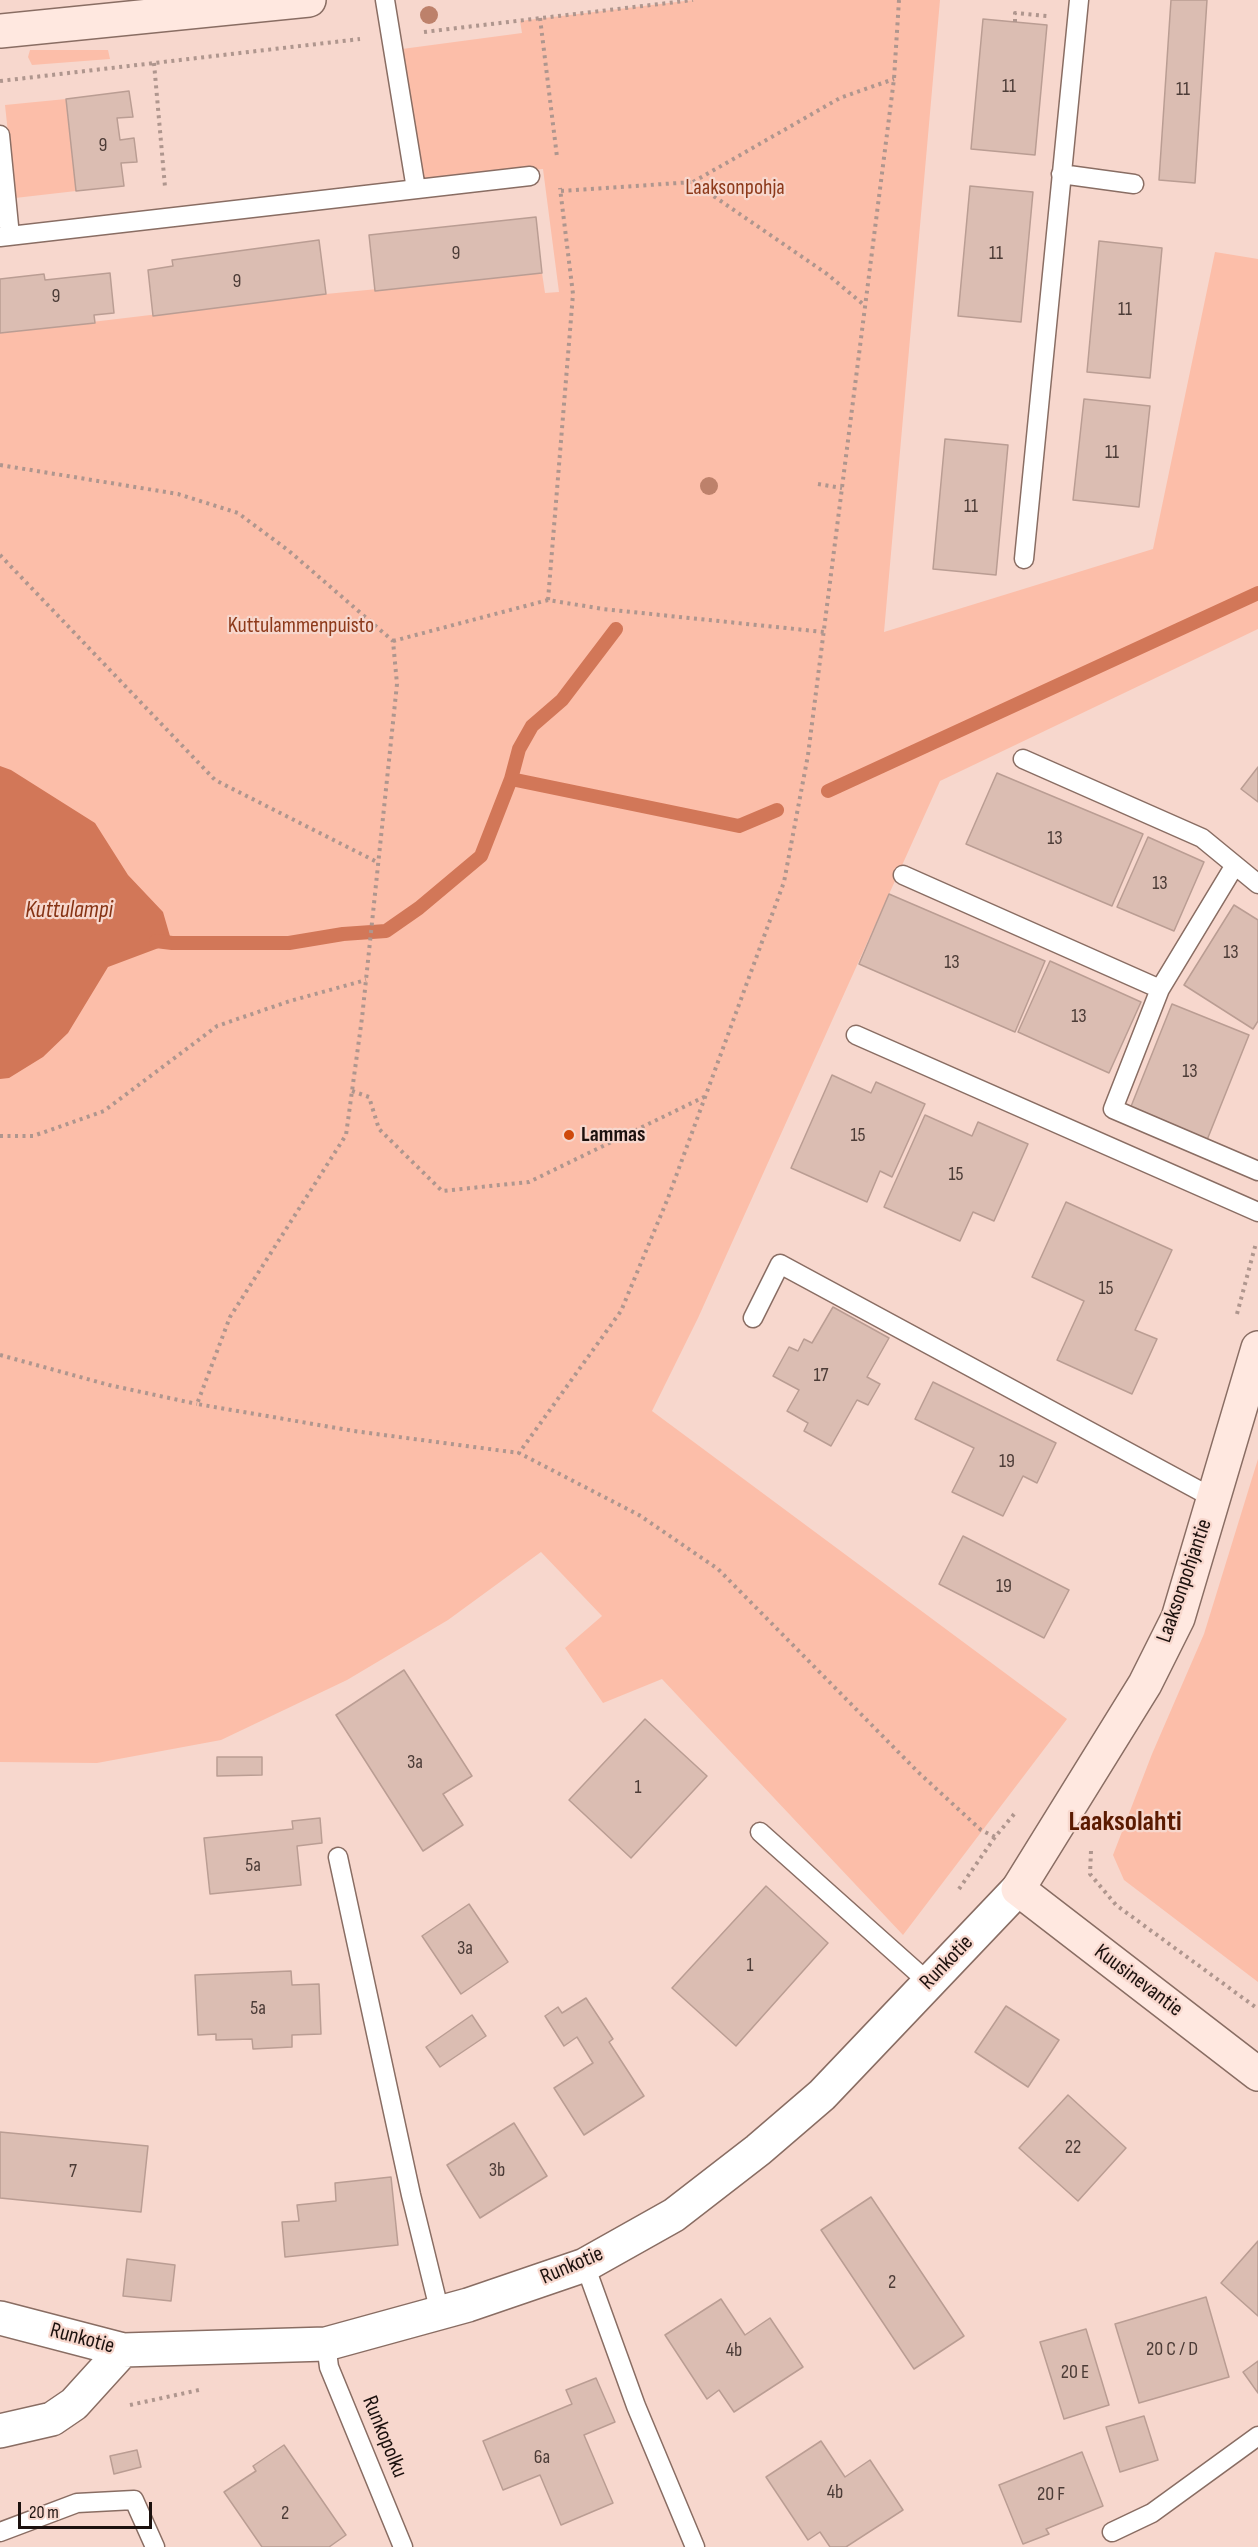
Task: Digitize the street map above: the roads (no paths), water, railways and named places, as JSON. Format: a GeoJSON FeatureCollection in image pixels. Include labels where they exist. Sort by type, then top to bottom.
{"type":"FeatureCollection","features":[{"type":"Feature","properties":{"kind":"street"},"geometry":{"type":"LineString","coordinates":[[0,31],[293,1]]}},
{"type":"Feature","properties":{"kind":"street","name":"Laaksonpohjantie"},"geometry":{"type":"LineString","coordinates":[[1018,1889],[1145,1684],[1178,1618],[1258,1348]]}},
{"type":"Feature","properties":{"kind":"street","name":"Runkotie"},"geometry":{"type":"LineString","coordinates":[[0,2318],[123,2350],[326,2344],[440,2313],[585,2265],[674,2215],[758,2150],[822,2095],[1018,1889]]}},
{"type":"Feature","properties":{"kind":"street","name":"Kuusinevantie"},"geometry":{"type":"LineString","coordinates":[[1018,1889],[1258,2074]]}},
{"type":"Feature","properties":{"kind":"street"},"geometry":{"type":"LineString","coordinates":[[0,2431],[52,2419],[74,2404],[123,2350]]}},
{"type":"Feature","properties":{"kind":"lane"},"geometry":{"type":"LineString","coordinates":[[385,0],[416,189]]}},
{"type":"Feature","properties":{"kind":"lane"},"geometry":{"type":"LineString","coordinates":[[1024,559],[1078,0]]}},
{"type":"Feature","properties":{"kind":"lane"},"geometry":{"type":"LineString","coordinates":[[0,135],[5,236],[530,176]]}},
{"type":"Feature","properties":{"kind":"lane"},"geometry":{"type":"LineString","coordinates":[[1061,174],[1134,184]]}},
{"type":"Feature","properties":{"kind":"lane"},"geometry":{"type":"LineString","coordinates":[[1023,759],[1202,838],[1258,884]]}},
{"type":"Feature","properties":{"kind":"lane"},"geometry":{"type":"LineString","coordinates":[[1235,865],[1160,989],[1113,1109],[1258,1171]]}},
{"type":"Feature","properties":{"kind":"lane"},"geometry":{"type":"LineString","coordinates":[[903,875],[1160,989]]}},
{"type":"Feature","properties":{"kind":"lane"},"geometry":{"type":"LineString","coordinates":[[856,1035],[1258,1212]]}},
{"type":"Feature","properties":{"kind":"lane"},"geometry":{"type":"LineString","coordinates":[[753,1318],[780,1264],[1213,1498]]}},
{"type":"Feature","properties":{"kind":"lane"},"geometry":{"type":"LineString","coordinates":[[760,1832],[928,1982]]}},
{"type":"Feature","properties":{"kind":"lane"},"geometry":{"type":"LineString","coordinates":[[338,1857],[411,2195],[440,2313]]}},
{"type":"Feature","properties":{"kind":"lane"},"geometry":{"type":"LineString","coordinates":[[585,2265],[636,2406],[695,2547]]}},
{"type":"Feature","properties":{"kind":"lane","name":"Runkopolku"},"geometry":{"type":"LineString","coordinates":[[326,2344],[329,2367],[403,2547]]}},
{"type":"Feature","properties":{"kind":"lane"},"geometry":{"type":"LineString","coordinates":[[1112,2532],[1152,2513],[1258,2436]]}},
{"type":"Feature","properties":{"kind":"lane"},"geometry":{"type":"LineString","coordinates":[[0,2532],[77,2502],[134,2500],[155,2547]]}},
{"type":"Feature","properties":{"kind":"water","name":"Kuttulampi"},"geometry":{"type":"Polygon","coordinates":[[[0,766],[11,770],[95,823],[128,875],[163,912],[172,943],[108,967],[68,1033],[43,1057],[9,1078],[0,1079],[0,766]]]}},
{"type":"Feature","properties":{"kind":"waterway"},"geometry":{"type":"LineString","coordinates":[[828,791],[1258,593]]}},
{"type":"Feature","properties":{"kind":"waterway"},"geometry":{"type":"LineString","coordinates":[[511,779],[519,749],[532,726],[562,700],[616,629]]}},
{"type":"Feature","properties":{"kind":"waterway"},"geometry":{"type":"LineString","coordinates":[[156,941],[289,943],[343,934],[386,931],[419,908],[481,856],[511,779],[739,826],[777,810]]}},
{"type":"Feature","properties":{"kind":"place","name":"Lammas"},"geometry":{"type":"Point","coordinates":[569,1135]}},
{"type":"Feature","properties":{"kind":"district","name":"Laaksolahti"},"geometry":{"type":"Point","coordinates":[1125,1823]}},
{"type":"Feature","properties":{"kind":"park label","name":"Laaksonpohja"},"geometry":{"type":"Point","coordinates":[735,188]}},
{"type":"Feature","properties":{"kind":"park label","name":"Kuttulammenpuisto"},"geometry":{"type":"Point","coordinates":[301,626]}}]}
